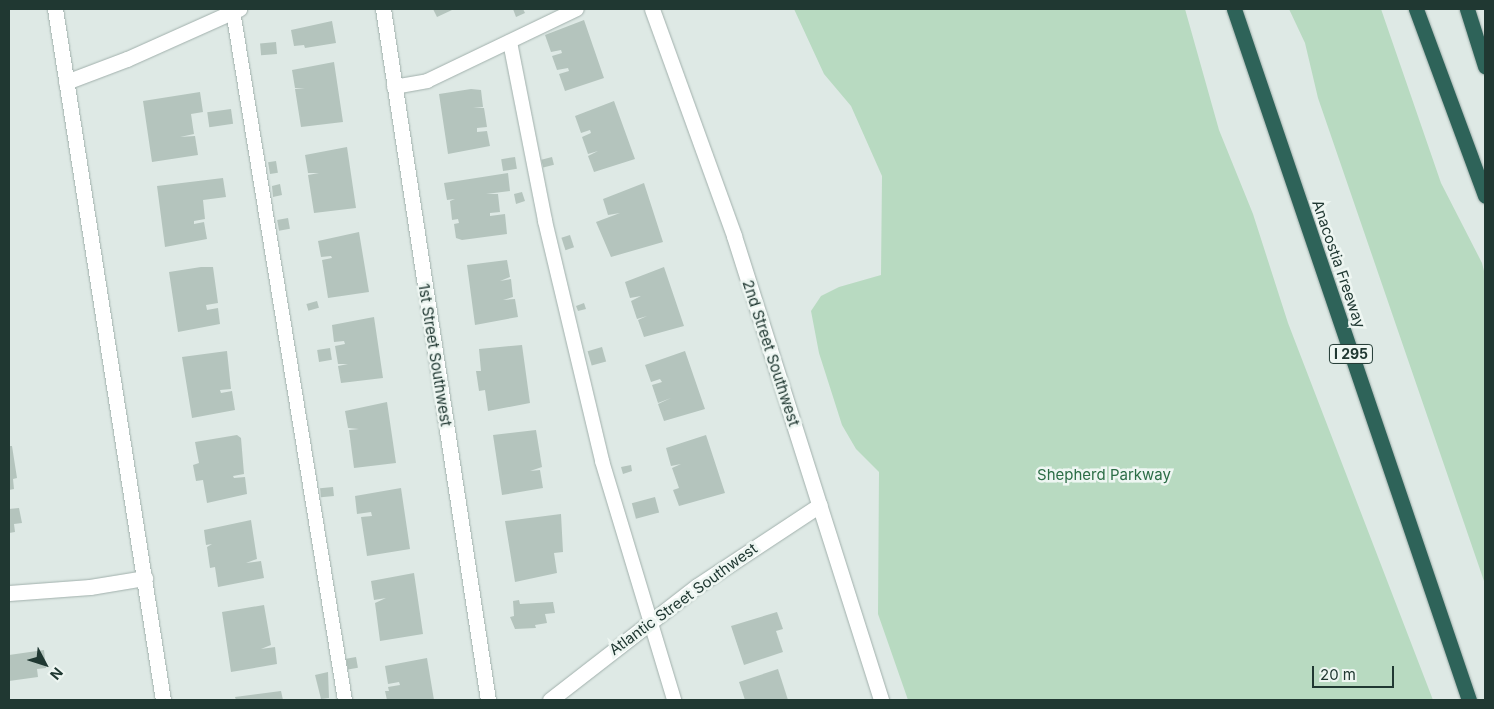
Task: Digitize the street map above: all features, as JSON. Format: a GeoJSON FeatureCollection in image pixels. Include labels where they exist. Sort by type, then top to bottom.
{"type":"FeatureCollection","features":[{"type":"Feature","properties":{"kind":"highway","name":"Anacostia Freeway"},"geometry":{"type":"LineString","coordinates":[[1234,9],[1469,700]]}},
{"type":"Feature","properties":{"kind":"highway"},"geometry":{"type":"LineString","coordinates":[[1416,9],[1485,196]]}},
{"type":"Feature","properties":{"kind":"highway"},"geometry":{"type":"LineString","coordinates":[[1467,9],[1485,66]]}},
{"type":"Feature","properties":{"kind":"street"},"geometry":{"type":"LineString","coordinates":[[55,9],[163,700]]}},
{"type":"Feature","properties":{"kind":"street","name":"1st Street Southwest"},"geometry":{"type":"LineString","coordinates":[[383,9],[488,700]]}},
{"type":"Feature","properties":{"kind":"street","name":"2nd Street Southwest"},"geometry":{"type":"LineString","coordinates":[[652,9],[734,236],[881,700]]}},
{"type":"Feature","properties":{"kind":"street"},"geometry":{"type":"LineString","coordinates":[[66,82],[127,59],[236,10]]}},
{"type":"Feature","properties":{"kind":"street","name":"Atlantic Street Southwest"},"geometry":{"type":"LineString","coordinates":[[550,700],[650,622],[734,560],[820,505]]}},
{"type":"Feature","properties":{"kind":"street"},"geometry":{"type":"LineString","coordinates":[[9,593],[80,588],[144,578]]}},
{"type":"Feature","properties":{"kind":"lane"},"geometry":{"type":"LineString","coordinates":[[394,87],[427,81],[577,9]]}},
{"type":"Feature","properties":{"kind":"lane"},"geometry":{"type":"LineString","coordinates":[[236,10],[345,700]]}},
{"type":"Feature","properties":{"kind":"lane"},"geometry":{"type":"LineString","coordinates":[[510,42],[546,221],[600,452],[674,700]]}},
{"type":"Feature","properties":{"kind":"green space","name":"Shepherd Parkway"},"geometry":{"type":"Polygon","coordinates":[[[794,9],[1185,9],[1219,130],[1253,214],[1288,323],[1433,700],[908,700],[878,614],[879,472],[856,449],[842,425],[819,353],[811,311],[821,296],[839,287],[881,275],[882,176],[851,106],[824,74],[794,9]]]}},
{"type":"Feature","properties":{"kind":"green space"},"geometry":{"type":"Polygon","coordinates":[[[1289,9],[1381,9],[1441,183],[1482,263],[1485,275],[1485,584],[1318,98],[1305,43],[1289,9]]]}},
{"type":"Feature","properties":{"kind":"building"},"geometry":{"type":"Polygon","coordinates":[[[433,9],[452,9],[452,10],[437,17],[433,9]]]}},
{"type":"Feature","properties":{"kind":"building"},"geometry":{"type":"Polygon","coordinates":[[[513,9],[523,9],[525,13],[516,17],[513,9]]]}},
{"type":"Feature","properties":{"kind":"building"},"geometry":{"type":"Polygon","coordinates":[[[584,20],[604,78],[565,91],[559,74],[569,71],[568,68],[557,70],[552,56],[562,53],[561,50],[551,52],[545,35],[584,20]]]}},
{"type":"Feature","properties":{"kind":"building"},"geometry":{"type":"Polygon","coordinates":[[[332,21],[336,43],[305,48],[304,45],[294,46],[291,30],[332,21]]]}},
{"type":"Feature","properties":{"kind":"building"},"geometry":{"type":"Polygon","coordinates":[[[276,42],[277,54],[261,55],[260,43],[276,42]]]}},
{"type":"Feature","properties":{"kind":"building"},"geometry":{"type":"Polygon","coordinates":[[[334,62],[343,122],[301,127],[295,89],[305,88],[295,88],[292,70],[334,62]]]}},
{"type":"Feature","properties":{"kind":"building"},"geometry":{"type":"Polygon","coordinates":[[[471,89],[481,90],[483,107],[473,108],[484,108],[487,127],[477,128],[477,132],[487,131],[490,146],[448,154],[439,94],[471,89]]]}},
{"type":"Feature","properties":{"kind":"building"},"geometry":{"type":"Polygon","coordinates":[[[200,92],[203,112],[191,114],[194,134],[180,137],[195,136],[198,155],[152,162],[143,101],[200,92]]]}},
{"type":"Feature","properties":{"kind":"building"},"geometry":{"type":"Polygon","coordinates":[[[614,101],[635,159],[594,172],[588,156],[598,151],[588,154],[582,137],[591,133],[590,130],[581,133],[575,116],[614,101]]]}},
{"type":"Feature","properties":{"kind":"building"},"geometry":{"type":"Polygon","coordinates":[[[231,109],[233,124],[209,127],[207,112],[231,109]]]}},
{"type":"Feature","properties":{"kind":"building"},"geometry":{"type":"Polygon","coordinates":[[[347,147],[356,208],[314,213],[308,175],[319,173],[308,173],[305,155],[347,147]]]}},
{"type":"Feature","properties":{"kind":"building"},"geometry":{"type":"Polygon","coordinates":[[[515,157],[517,169],[503,171],[501,159],[515,157]]]}},
{"type":"Feature","properties":{"kind":"building"},"geometry":{"type":"Polygon","coordinates":[[[552,157],[554,165],[543,167],[541,160],[552,157]]]}},
{"type":"Feature","properties":{"kind":"building"},"geometry":{"type":"Polygon","coordinates":[[[276,161],[278,173],[270,174],[268,162],[276,161]]]}},
{"type":"Feature","properties":{"kind":"building"},"geometry":{"type":"Polygon","coordinates":[[[508,173],[510,191],[486,194],[498,194],[500,212],[490,213],[490,216],[505,214],[507,234],[462,240],[456,238],[454,224],[459,223],[458,219],[452,220],[450,201],[455,199],[447,200],[444,183],[508,173]]]}},
{"type":"Feature","properties":{"kind":"building"},"geometry":{"type":"Polygon","coordinates":[[[223,178],[226,197],[203,200],[205,219],[194,221],[194,224],[204,222],[207,239],[165,247],[157,186],[223,178]]]}},
{"type":"Feature","properties":{"kind":"building"},"geometry":{"type":"Polygon","coordinates":[[[644,183],[663,242],[611,257],[596,222],[620,213],[608,215],[603,199],[644,183]]]}},
{"type":"Feature","properties":{"kind":"building"},"geometry":{"type":"Polygon","coordinates":[[[280,184],[282,195],[273,197],[272,186],[280,184]]]}},
{"type":"Feature","properties":{"kind":"building"},"geometry":{"type":"Polygon","coordinates":[[[522,192],[525,201],[516,204],[514,194],[522,192]]]}},
{"type":"Feature","properties":{"kind":"building"},"geometry":{"type":"Polygon","coordinates":[[[288,218],[290,229],[279,231],[277,220],[288,218]]]}},
{"type":"Feature","properties":{"kind":"building"},"geometry":{"type":"Polygon","coordinates":[[[359,232],[369,292],[328,298],[322,260],[332,258],[331,256],[321,257],[318,241],[359,232]]]}},
{"type":"Feature","properties":{"kind":"building"},"geometry":{"type":"Polygon","coordinates":[[[570,235],[574,247],[565,250],[561,238],[570,235]]]}},
{"type":"Feature","properties":{"kind":"building"},"geometry":{"type":"Polygon","coordinates":[[[507,260],[510,277],[500,281],[511,279],[513,297],[503,300],[515,299],[518,317],[475,325],[467,265],[507,260]]]}},
{"type":"Feature","properties":{"kind":"building"},"geometry":{"type":"Polygon","coordinates":[[[213,267],[218,303],[206,305],[207,310],[218,308],[220,324],[178,332],[169,272],[213,267]]]}},
{"type":"Feature","properties":{"kind":"building"},"geometry":{"type":"Polygon","coordinates":[[[664,267],[684,326],[644,337],[638,320],[647,316],[637,319],[631,301],[641,296],[630,298],[625,282],[664,267]]]}},
{"type":"Feature","properties":{"kind":"building"},"geometry":{"type":"Polygon","coordinates":[[[317,301],[319,308],[308,311],[306,304],[317,301]]]}},
{"type":"Feature","properties":{"kind":"building"},"geometry":{"type":"Polygon","coordinates":[[[584,303],[586,309],[578,311],[576,306],[584,303]]]}},
{"type":"Feature","properties":{"kind":"building"},"geometry":{"type":"Polygon","coordinates":[[[374,317],[383,378],[341,383],[338,366],[348,364],[338,364],[335,346],[345,344],[344,341],[334,342],[332,325],[374,317]]]}},
{"type":"Feature","properties":{"kind":"building"},"geometry":{"type":"Polygon","coordinates":[[[522,345],[530,403],[488,411],[485,390],[479,391],[476,371],[481,371],[479,349],[522,345]]]}},
{"type":"Feature","properties":{"kind":"building"},"geometry":{"type":"Polygon","coordinates":[[[602,347],[606,361],[592,366],[588,351],[602,347]]]}},
{"type":"Feature","properties":{"kind":"building"},"geometry":{"type":"Polygon","coordinates":[[[330,348],[332,360],[319,362],[317,350],[330,348]]]}},
{"type":"Feature","properties":{"kind":"building"},"geometry":{"type":"Polygon","coordinates":[[[227,351],[231,389],[220,390],[221,393],[232,391],[235,410],[192,418],[182,357],[227,351]]]}},
{"type":"Feature","properties":{"kind":"building"},"geometry":{"type":"Polygon","coordinates":[[[685,351],[705,409],[664,421],[658,404],[671,398],[658,403],[652,385],[662,382],[660,379],[651,382],[645,365],[685,351]]]}},
{"type":"Feature","properties":{"kind":"building"},"geometry":{"type":"Polygon","coordinates":[[[387,402],[396,463],[354,468],[349,430],[359,429],[348,428],[345,411],[387,402]]]}},
{"type":"Feature","properties":{"kind":"building"},"geometry":{"type":"Polygon","coordinates":[[[536,430],[542,467],[530,471],[540,470],[543,488],[502,495],[493,435],[536,430]]]}},
{"type":"Feature","properties":{"kind":"building"},"geometry":{"type":"Polygon","coordinates":[[[237,435],[241,438],[244,474],[233,476],[234,478],[245,477],[247,494],[207,503],[203,480],[196,481],[193,465],[199,463],[195,442],[237,435]]]}},
{"type":"Feature","properties":{"kind":"building"},"geometry":{"type":"Polygon","coordinates":[[[706,435],[725,493],[679,506],[673,490],[679,488],[672,468],[681,464],[671,466],[666,448],[706,435]]]}},
{"type":"Feature","properties":{"kind":"building"},"geometry":{"type":"Polygon","coordinates":[[[9,446],[12,446],[17,478],[13,479],[14,489],[9,490],[9,446]]]}},
{"type":"Feature","properties":{"kind":"building"},"geometry":{"type":"Polygon","coordinates":[[[631,465],[632,471],[623,474],[621,467],[631,465]]]}},
{"type":"Feature","properties":{"kind":"building"},"geometry":{"type":"Polygon","coordinates":[[[333,487],[334,496],[321,497],[320,488],[333,487]]]}},
{"type":"Feature","properties":{"kind":"building"},"geometry":{"type":"Polygon","coordinates":[[[401,488],[410,549],[367,556],[361,517],[372,516],[371,512],[357,514],[355,496],[401,488]]]}},
{"type":"Feature","properties":{"kind":"building"},"geometry":{"type":"Polygon","coordinates":[[[655,497],[659,512],[636,519],[632,503],[655,497]]]}},
{"type":"Feature","properties":{"kind":"building"},"geometry":{"type":"Polygon","coordinates":[[[19,508],[22,523],[14,524],[15,532],[9,533],[9,509],[19,508]]]}},
{"type":"Feature","properties":{"kind":"building"},"geometry":{"type":"Polygon","coordinates":[[[561,514],[563,552],[554,553],[557,573],[515,582],[505,521],[561,514]]]}},
{"type":"Feature","properties":{"kind":"building"},"geometry":{"type":"Polygon","coordinates":[[[251,520],[257,559],[246,563],[261,561],[264,578],[218,587],[215,567],[210,568],[207,547],[212,544],[206,545],[204,530],[251,520]]]}},
{"type":"Feature","properties":{"kind":"building"},"geometry":{"type":"Polygon","coordinates":[[[414,573],[423,634],[380,641],[375,603],[386,598],[374,600],[371,581],[414,573]]]}},
{"type":"Feature","properties":{"kind":"building"},"geometry":{"type":"Polygon","coordinates":[[[519,600],[520,604],[553,602],[555,613],[545,614],[547,623],[535,625],[536,628],[515,629],[510,617],[514,616],[513,601],[519,600]]]}},
{"type":"Feature","properties":{"kind":"building"},"geometry":{"type":"Polygon","coordinates":[[[264,605],[271,645],[261,649],[275,647],[277,664],[231,672],[222,612],[264,605]]]}},
{"type":"Feature","properties":{"kind":"building"},"geometry":{"type":"Polygon","coordinates":[[[777,612],[783,629],[776,631],[783,652],[744,665],[731,626],[777,612]]]}},
{"type":"Feature","properties":{"kind":"building"},"geometry":{"type":"Polygon","coordinates":[[[44,650],[46,668],[37,669],[38,677],[9,681],[9,655],[44,650]]]}},
{"type":"Feature","properties":{"kind":"building"},"geometry":{"type":"Polygon","coordinates":[[[356,657],[358,668],[348,670],[346,659],[356,657]]]}},
{"type":"Feature","properties":{"kind":"building"},"geometry":{"type":"Polygon","coordinates":[[[427,658],[434,700],[387,700],[385,691],[389,691],[388,687],[400,685],[399,682],[388,684],[385,666],[427,658]]]}},
{"type":"Feature","properties":{"kind":"building"},"geometry":{"type":"Polygon","coordinates":[[[778,669],[788,700],[745,700],[739,682],[778,669]]]}},
{"type":"Feature","properties":{"kind":"building"},"geometry":{"type":"Polygon","coordinates":[[[328,672],[329,698],[321,699],[315,675],[328,672]]]}},
{"type":"Feature","properties":{"kind":"building"},"geometry":{"type":"Polygon","coordinates":[[[281,691],[283,700],[236,700],[235,697],[281,691]]]}}]}
